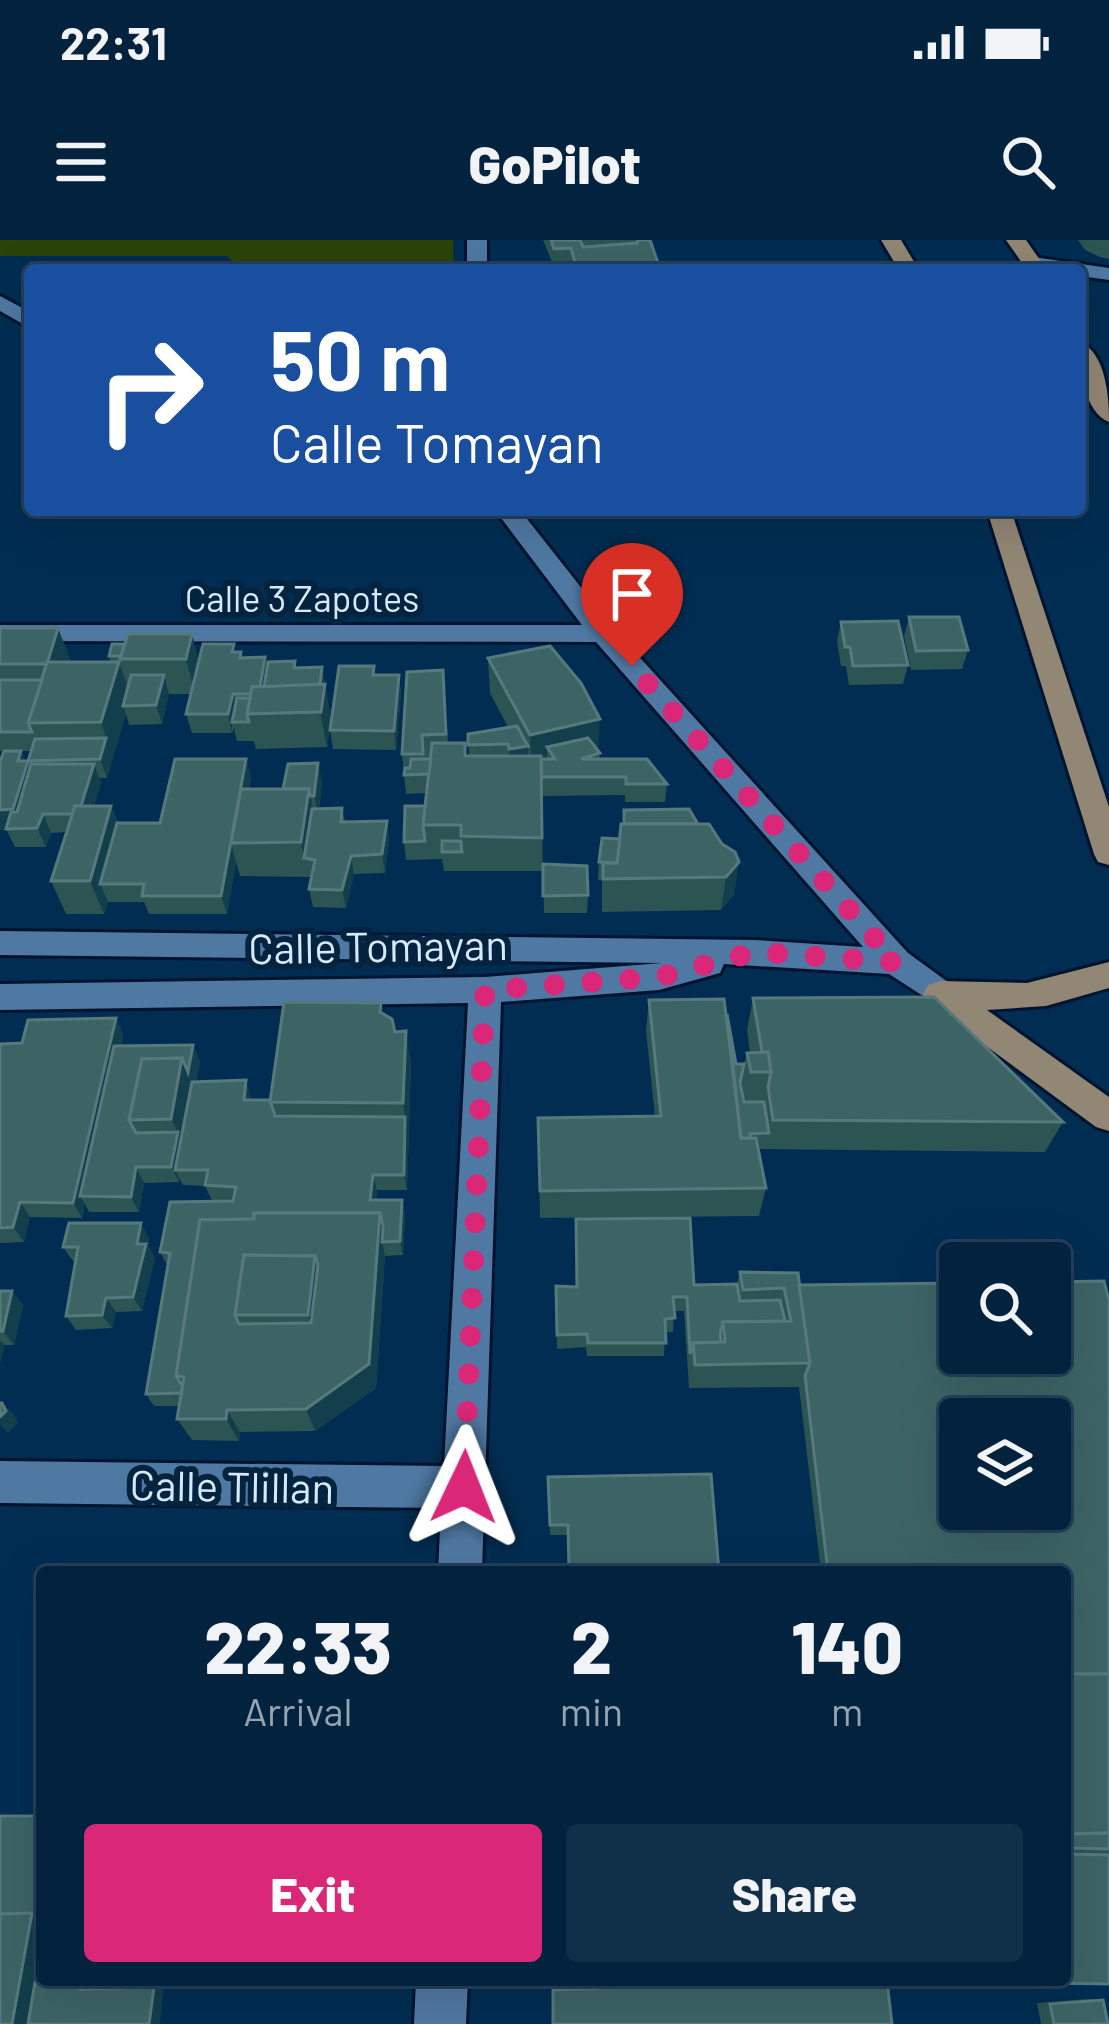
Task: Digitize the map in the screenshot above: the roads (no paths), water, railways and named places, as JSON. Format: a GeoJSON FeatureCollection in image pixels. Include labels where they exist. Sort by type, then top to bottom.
{"type":"FeatureCollection","features":[{"type":"Feature","properties":{"kind":"main road"},"geometry":{"type":"LineString","coordinates":[[1086,363],[1109,415]]}},
{"type":"Feature","properties":{"kind":"main road"},"geometry":{"type":"LineString","coordinates":[[1001,516],[1109,854]]}},
{"type":"Feature","properties":{"kind":"main road"},"geometry":{"type":"LineString","coordinates":[[940,994],[1006,1000],[1058,994],[1109,975]]}},
{"type":"Feature","properties":{"kind":"main road"},"geometry":{"type":"LineString","coordinates":[[940,994],[1109,1116]]}},
{"type":"Feature","properties":{"kind":"street"},"geometry":{"type":"LineString","coordinates":[[511,516],[603,634],[896,962],[940,994]]}},
{"type":"Feature","properties":{"kind":"street","name":"Calle 3 Zapotes"},"geometry":{"type":"LineString","coordinates":[[0,633],[603,634]]}},
{"type":"Feature","properties":{"kind":"street","name":"Calle Tomayan"},"geometry":{"type":"LineString","coordinates":[[0,944],[755,952],[896,962]]}},
{"type":"Feature","properties":{"kind":"street","name":"Calle Tomayan"},"geometry":{"type":"LineString","coordinates":[[0,998],[485,990],[659,977],[755,952]]}},
{"type":"Feature","properties":{"kind":"street"},"geometry":{"type":"LineString","coordinates":[[460,1566],[485,990]]}},
{"type":"Feature","properties":{"kind":"street","name":"Calle Tlillan"},"geometry":{"type":"LineString","coordinates":[[0,1482],[464,1487]]}},
{"type":"Feature","properties":{"kind":"street"},"geometry":{"type":"LineString","coordinates":[[440,2024],[442,1986]]}}]}
